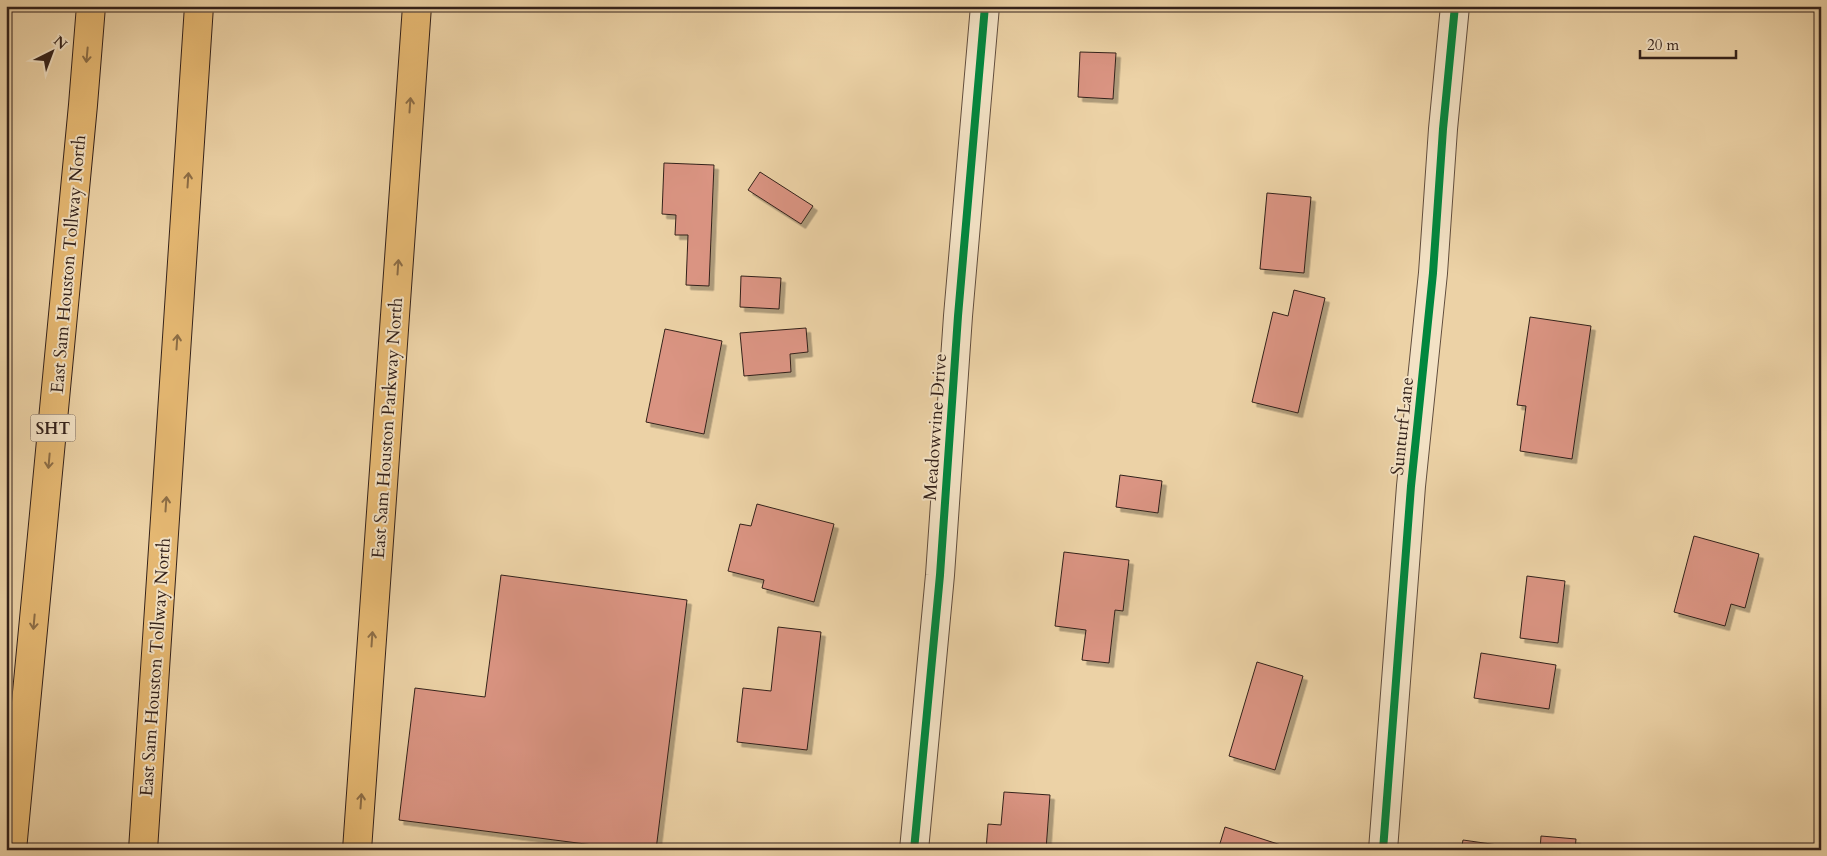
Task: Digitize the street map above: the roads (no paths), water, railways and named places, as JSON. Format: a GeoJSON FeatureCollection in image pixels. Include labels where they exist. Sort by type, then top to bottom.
{"type":"FeatureCollection","features":[{"type":"Feature","properties":{"kind":"main road","name":"East Sam Houston Tollway North"},"geometry":{"type":"LineString","coordinates":[[12,850],[84,105],[91,6]]}},
{"type":"Feature","properties":{"kind":"main road","name":"East Sam Houston Tollway North"},"geometry":{"type":"LineString","coordinates":[[143,850],[199,6]]}},
{"type":"Feature","properties":{"kind":"main road","name":"East Sam Houston Parkway North"},"geometry":{"type":"LineString","coordinates":[[357,850],[417,6]]}},
{"type":"Feature","properties":{"kind":"street","name":"Meadowvine Drive"},"geometry":{"type":"LineString","coordinates":[[914,850],[940,575],[958,316],[985,6]]}},
{"type":"Feature","properties":{"kind":"street","name":"Sunturf Lane"},"geometry":{"type":"LineString","coordinates":[[1383,850],[1411,486],[1433,273],[1443,129],[1455,6]]}}]}
